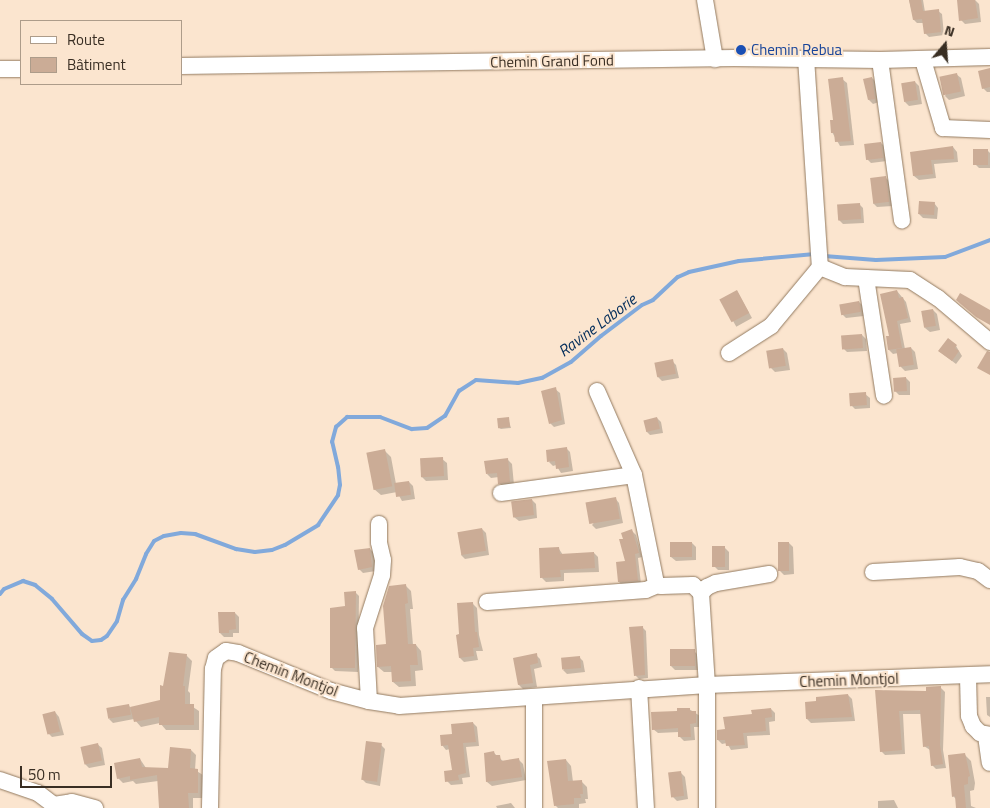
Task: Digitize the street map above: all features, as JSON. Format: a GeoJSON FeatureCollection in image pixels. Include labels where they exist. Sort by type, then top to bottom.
{"type":"FeatureCollection","features":[{"type":"Feature","properties":{"kind":"street"},"geometry":{"type":"LineString","coordinates":[[705,0],[715,59]]}},
{"type":"Feature","properties":{"kind":"street","name":"Chemin Grand Fond"},"geometry":{"type":"LineString","coordinates":[[182,66],[806,58],[922,60],[990,57]]}},
{"type":"Feature","properties":{"kind":"street"},"geometry":{"type":"LineString","coordinates":[[729,353],[771,326],[820,264],[806,58]]}},
{"type":"Feature","properties":{"kind":"street"},"geometry":{"type":"LineString","coordinates":[[880,60],[902,220]]}},
{"type":"Feature","properties":{"kind":"street"},"geometry":{"type":"LineString","coordinates":[[922,60],[943,128],[990,130]]}},
{"type":"Feature","properties":{"kind":"street"},"geometry":{"type":"LineString","coordinates":[[0,69],[20,69]]}},
{"type":"Feature","properties":{"kind":"street"},"geometry":{"type":"LineString","coordinates":[[820,264],[845,277],[910,280],[925,288],[990,342]]}},
{"type":"Feature","properties":{"kind":"street"},"geometry":{"type":"LineString","coordinates":[[866,278],[884,396]]}},
{"type":"Feature","properties":{"kind":"street"},"geometry":{"type":"LineString","coordinates":[[597,391],[634,475],[654,577],[658,585]]}},
{"type":"Feature","properties":{"kind":"street"},"geometry":{"type":"LineString","coordinates":[[500,493],[634,475]]}},
{"type":"Feature","properties":{"kind":"street"},"geometry":{"type":"LineString","coordinates":[[369,702],[365,628],[382,575],[383,560],[379,542],[379,524]]}},
{"type":"Feature","properties":{"kind":"street"},"geometry":{"type":"LineString","coordinates":[[873,572],[960,567],[978,572],[990,580]]}},
{"type":"Feature","properties":{"kind":"street"},"geometry":{"type":"LineString","coordinates":[[701,593],[707,587],[716,583],[769,574]]}},
{"type":"Feature","properties":{"kind":"street"},"geometry":{"type":"LineString","coordinates":[[487,602],[646,590],[658,585],[689,584],[696,586],[701,593],[707,685],[707,808]]}},
{"type":"Feature","properties":{"kind":"street","name":"Chemin Montjol"},"geometry":{"type":"LineString","coordinates":[[210,808],[213,669],[219,654],[226,651],[238,652],[330,691],[369,702],[399,706],[639,688],[990,674]]}},
{"type":"Feature","properties":{"kind":"street"},"geometry":{"type":"LineString","coordinates":[[968,676],[969,716],[973,726],[988,735],[990,763]]}},
{"type":"Feature","properties":{"kind":"street"},"geometry":{"type":"LineString","coordinates":[[639,688],[646,808]]}},
{"type":"Feature","properties":{"kind":"street"},"geometry":{"type":"LineString","coordinates":[[534,697],[534,808]]}},
{"type":"Feature","properties":{"kind":"street"},"geometry":{"type":"LineString","coordinates":[[0,780],[38,793],[54,806],[72,802],[95,808]]}},
{"type":"Feature","properties":{"kind":"building"},"geometry":{"type":"Polygon","coordinates":[[[909,0],[921,0],[923,11],[939,9],[941,32],[924,34],[922,19],[913,20],[909,0]]]}},
{"type":"Feature","properties":{"kind":"building"},"geometry":{"type":"Polygon","coordinates":[[[957,0],[975,0],[978,18],[959,21],[957,0]]]}},
{"type":"Feature","properties":{"kind":"building"},"geometry":{"type":"Polygon","coordinates":[[[990,68],[990,87],[982,89],[978,71],[990,68]]]}},
{"type":"Feature","properties":{"kind":"building"},"geometry":{"type":"Polygon","coordinates":[[[957,73],[961,92],[943,95],[939,77],[957,73]]]}},
{"type":"Feature","properties":{"kind":"building"},"geometry":{"type":"Polygon","coordinates":[[[843,77],[851,141],[835,142],[834,133],[831,133],[830,120],[833,120],[828,79],[843,77]]]}},
{"type":"Feature","properties":{"kind":"building"},"geometry":{"type":"Polygon","coordinates":[[[872,77],[875,99],[868,100],[863,79],[872,77]]]}},
{"type":"Feature","properties":{"kind":"building"},"geometry":{"type":"Polygon","coordinates":[[[915,81],[918,100],[904,102],[901,83],[915,81]]]}},
{"type":"Feature","properties":{"kind":"building"},"geometry":{"type":"Polygon","coordinates":[[[881,142],[883,158],[866,160],[864,144],[881,142]]]}},
{"type":"Feature","properties":{"kind":"building"},"geometry":{"type":"Polygon","coordinates":[[[953,146],[954,159],[931,160],[933,174],[913,176],[910,152],[953,146]]]}},
{"type":"Feature","properties":{"kind":"building"},"geometry":{"type":"Polygon","coordinates":[[[973,149],[988,149],[988,165],[973,165],[973,149]]]}},
{"type":"Feature","properties":{"kind":"building"},"geometry":{"type":"Polygon","coordinates":[[[886,176],[889,202],[873,204],[870,178],[886,176]]]}},
{"type":"Feature","properties":{"kind":"building"},"geometry":{"type":"Polygon","coordinates":[[[919,201],[935,202],[934,215],[918,214],[919,201]]]}},
{"type":"Feature","properties":{"kind":"building"},"geometry":{"type":"Polygon","coordinates":[[[860,203],[861,219],[838,221],[837,205],[860,203]]]}},
{"type":"Feature","properties":{"kind":"building"},"geometry":{"type":"Polygon","coordinates":[[[737,290],[749,313],[732,322],[719,299],[737,290]]]}},
{"type":"Feature","properties":{"kind":"building"},"geometry":{"type":"Polygon","coordinates":[[[897,290],[899,298],[903,297],[908,318],[897,321],[902,348],[888,350],[886,336],[889,336],[880,294],[897,290]]]}},
{"type":"Feature","properties":{"kind":"building"},"geometry":{"type":"Polygon","coordinates":[[[960,293],[990,310],[990,325],[976,317],[956,300],[960,293]]]}},
{"type":"Feature","properties":{"kind":"building"},"geometry":{"type":"Polygon","coordinates":[[[859,301],[861,312],[841,315],[839,304],[859,301]]]}},
{"type":"Feature","properties":{"kind":"building"},"geometry":{"type":"Polygon","coordinates":[[[933,309],[936,326],[924,328],[921,311],[933,309]]]}},
{"type":"Feature","properties":{"kind":"building"},"geometry":{"type":"Polygon","coordinates":[[[862,334],[863,348],[842,349],[841,335],[862,334]]]}},
{"type":"Feature","properties":{"kind":"building"},"geometry":{"type":"Polygon","coordinates":[[[948,338],[957,345],[955,348],[959,351],[952,361],[938,351],[948,338]]]}},
{"type":"Feature","properties":{"kind":"building"},"geometry":{"type":"Polygon","coordinates":[[[911,347],[914,365],[899,367],[896,349],[911,347]]]}},
{"type":"Feature","properties":{"kind":"building"},"geometry":{"type":"Polygon","coordinates":[[[783,348],[786,366],[769,368],[766,351],[783,348]]]}},
{"type":"Feature","properties":{"kind":"building"},"geometry":{"type":"Polygon","coordinates":[[[987,351],[990,352],[990,375],[977,368],[987,351]]]}},
{"type":"Feature","properties":{"kind":"building"},"geometry":{"type":"Polygon","coordinates":[[[673,359],[676,374],[657,377],[654,363],[673,359]]]}},
{"type":"Feature","properties":{"kind":"building"},"geometry":{"type":"Polygon","coordinates":[[[906,377],[907,391],[894,392],[893,378],[906,377]]]}},
{"type":"Feature","properties":{"kind":"building"},"geometry":{"type":"Polygon","coordinates":[[[556,387],[562,420],[549,424],[541,391],[556,387]]]}},
{"type":"Feature","properties":{"kind":"building"},"geometry":{"type":"Polygon","coordinates":[[[866,392],[867,405],[850,406],[849,393],[866,392]]]}},
{"type":"Feature","properties":{"kind":"building"},"geometry":{"type":"Polygon","coordinates":[[[509,417],[510,427],[498,428],[497,418],[509,417]]]}},
{"type":"Feature","properties":{"kind":"building"},"geometry":{"type":"Polygon","coordinates":[[[657,417],[660,429],[646,432],[643,420],[657,417]]]}},
{"type":"Feature","properties":{"kind":"building"},"geometry":{"type":"Polygon","coordinates":[[[567,447],[569,467],[556,469],[555,461],[547,462],[546,450],[567,447]]]}},
{"type":"Feature","properties":{"kind":"building"},"geometry":{"type":"Polygon","coordinates":[[[385,449],[392,486],[374,490],[366,453],[385,449]]]}},
{"type":"Feature","properties":{"kind":"building"},"geometry":{"type":"Polygon","coordinates":[[[443,457],[444,476],[421,477],[420,458],[443,457]]]}},
{"type":"Feature","properties":{"kind":"building"},"geometry":{"type":"Polygon","coordinates":[[[508,458],[510,482],[498,484],[497,473],[486,474],[484,461],[508,458]]]}},
{"type":"Feature","properties":{"kind":"building"},"geometry":{"type":"Polygon","coordinates":[[[409,481],[411,495],[396,497],[394,483],[409,481]]]}},
{"type":"Feature","properties":{"kind":"building"},"geometry":{"type":"Polygon","coordinates":[[[616,497],[620,519],[589,524],[585,502],[616,497]]]}},
{"type":"Feature","properties":{"kind":"building"},"geometry":{"type":"Polygon","coordinates":[[[532,499],[534,515],[513,517],[511,502],[532,499]]]}},
{"type":"Feature","properties":{"kind":"building"},"geometry":{"type":"Polygon","coordinates":[[[482,528],[486,551],[461,555],[457,532],[482,528]]]}},
{"type":"Feature","properties":{"kind":"building"},"geometry":{"type":"Polygon","coordinates":[[[632,529],[639,553],[635,554],[638,581],[618,582],[616,562],[625,561],[619,539],[623,539],[621,533],[632,529]]]}},
{"type":"Feature","properties":{"kind":"building"},"geometry":{"type":"Polygon","coordinates":[[[670,542],[692,542],[692,557],[670,557],[670,542]]]}},
{"type":"Feature","properties":{"kind":"building"},"geometry":{"type":"Polygon","coordinates":[[[778,542],[789,542],[789,571],[778,571],[778,542]]]}},
{"type":"Feature","properties":{"kind":"building"},"geometry":{"type":"Polygon","coordinates":[[[712,546],[725,546],[725,567],[712,567],[712,546]]]}},
{"type":"Feature","properties":{"kind":"building"},"geometry":{"type":"Polygon","coordinates":[[[559,547],[560,554],[594,552],[595,568],[560,570],[561,577],[540,578],[539,548],[559,547]]]}},
{"type":"Feature","properties":{"kind":"building"},"geometry":{"type":"Polygon","coordinates":[[[370,548],[372,567],[358,570],[354,550],[370,548]]]}},
{"type":"Feature","properties":{"kind":"building"},"geometry":{"type":"Polygon","coordinates":[[[406,584],[408,603],[405,604],[408,644],[416,644],[418,665],[410,665],[411,681],[392,682],[391,666],[377,667],[376,645],[386,644],[383,606],[389,586],[406,584]]]}},
{"type":"Feature","properties":{"kind":"building"},"geometry":{"type":"Polygon","coordinates":[[[356,591],[355,668],[330,668],[330,608],[345,606],[344,592],[356,591]]]}},
{"type":"Feature","properties":{"kind":"building"},"geometry":{"type":"Polygon","coordinates":[[[473,602],[475,632],[477,632],[479,647],[473,648],[474,656],[459,658],[456,635],[459,634],[457,603],[473,602]]]}},
{"type":"Feature","properties":{"kind":"building"},"geometry":{"type":"Polygon","coordinates":[[[218,612],[235,612],[236,629],[229,630],[229,633],[219,633],[218,612]]]}},
{"type":"Feature","properties":{"kind":"building"},"geometry":{"type":"Polygon","coordinates":[[[643,626],[645,675],[634,676],[629,627],[643,626]]]}},
{"type":"Feature","properties":{"kind":"building"},"geometry":{"type":"Polygon","coordinates":[[[670,649],[695,649],[695,666],[670,666],[670,649]]]}},
{"type":"Feature","properties":{"kind":"building"},"geometry":{"type":"Polygon","coordinates":[[[169,652],[187,654],[183,686],[185,686],[185,704],[194,704],[194,725],[159,725],[159,717],[134,722],[130,707],[160,700],[160,685],[163,686],[169,652]]]}},
{"type":"Feature","properties":{"kind":"building"},"geometry":{"type":"Polygon","coordinates":[[[537,653],[538,663],[530,665],[533,683],[518,685],[513,658],[537,653]]]}},
{"type":"Feature","properties":{"kind":"building"},"geometry":{"type":"Polygon","coordinates":[[[580,656],[581,668],[562,670],[561,658],[580,656]]]}},
{"type":"Feature","properties":{"kind":"building"},"geometry":{"type":"Polygon","coordinates":[[[941,686],[940,745],[943,764],[931,766],[929,746],[923,747],[920,710],[899,711],[902,750],[880,752],[875,690],[926,691],[926,687],[941,686]]]}},
{"type":"Feature","properties":{"kind":"building"},"geometry":{"type":"Polygon","coordinates":[[[848,694],[852,717],[806,719],[805,702],[816,701],[816,697],[848,694]]]}},
{"type":"Feature","properties":{"kind":"building"},"geometry":{"type":"Polygon","coordinates":[[[129,704],[131,715],[108,719],[106,708],[129,704]]]}},
{"type":"Feature","properties":{"kind":"building"},"geometry":{"type":"Polygon","coordinates":[[[677,708],[690,708],[690,711],[696,711],[696,723],[690,724],[691,737],[678,737],[678,728],[652,730],[651,712],[677,711],[677,708]]]}},
{"type":"Feature","properties":{"kind":"building"},"geometry":{"type":"Polygon","coordinates":[[[771,708],[772,717],[765,718],[766,731],[743,733],[745,745],[726,746],[725,740],[717,740],[717,730],[725,729],[723,717],[752,714],[751,710],[771,708]]]}},
{"type":"Feature","properties":{"kind":"building"},"geometry":{"type":"Polygon","coordinates":[[[55,711],[60,731],[47,735],[42,714],[55,711]]]}},
{"type":"Feature","properties":{"kind":"building"},"geometry":{"type":"Polygon","coordinates":[[[473,722],[476,742],[463,743],[466,773],[458,775],[459,780],[445,782],[444,771],[452,770],[448,745],[441,746],[440,735],[452,734],[451,724],[473,722]]]}},
{"type":"Feature","properties":{"kind":"building"},"geometry":{"type":"Polygon","coordinates":[[[366,741],[382,743],[377,782],[361,780],[366,741]]]}},
{"type":"Feature","properties":{"kind":"building"},"geometry":{"type":"Polygon","coordinates":[[[98,743],[102,761],[85,765],[80,747],[98,743]]]}},
{"type":"Feature","properties":{"kind":"building"},"geometry":{"type":"Polygon","coordinates":[[[170,747],[191,749],[190,768],[198,769],[198,793],[188,793],[189,808],[159,808],[157,775],[130,780],[130,776],[117,779],[114,763],[140,758],[142,767],[168,768],[170,747]]]}},
{"type":"Feature","properties":{"kind":"building"},"geometry":{"type":"Polygon","coordinates":[[[494,751],[495,755],[500,755],[501,761],[519,758],[522,777],[486,782],[484,753],[494,751]]]}},
{"type":"Feature","properties":{"kind":"building"},"geometry":{"type":"Polygon","coordinates":[[[965,753],[970,776],[968,777],[968,784],[964,785],[966,808],[956,808],[955,796],[952,797],[948,755],[965,753]]]}},
{"type":"Feature","properties":{"kind":"building"},"geometry":{"type":"Polygon","coordinates":[[[566,759],[568,781],[582,780],[583,794],[580,794],[581,798],[574,798],[574,804],[554,806],[547,761],[566,759]]]}},
{"type":"Feature","properties":{"kind":"building"},"geometry":{"type":"Polygon","coordinates":[[[681,771],[684,796],[671,797],[668,773],[681,771]]]}},
{"type":"Feature","properties":{"kind":"waterway","name":"Ravine Laborie"},"geometry":{"type":"LineString","coordinates":[[824,256],[876,260],[945,257],[990,240]]}},
{"type":"Feature","properties":{"kind":"waterway","name":"Ravine Laborie"},"geometry":{"type":"LineString","coordinates":[[0,594],[4,589],[23,581],[35,585],[52,599],[82,634],[92,641],[101,640],[107,636],[117,621],[123,600],[136,579],[146,554],[154,541],[164,536],[181,533],[195,534],[236,549],[255,552],[272,550],[285,545],[318,525],[338,495],[340,485],[338,467],[332,442],[336,427],[347,417],[380,417],[412,429],[427,428],[445,416],[459,391],[476,380],[518,383],[542,378],[571,362],[601,336],[642,305],[653,300],[678,277],[689,272],[739,261],[815,254]]}},
{"type":"Feature","properties":{"kind":"place","name":"Chemin Rebua"},"geometry":{"type":"Point","coordinates":[741,50]}}]}
